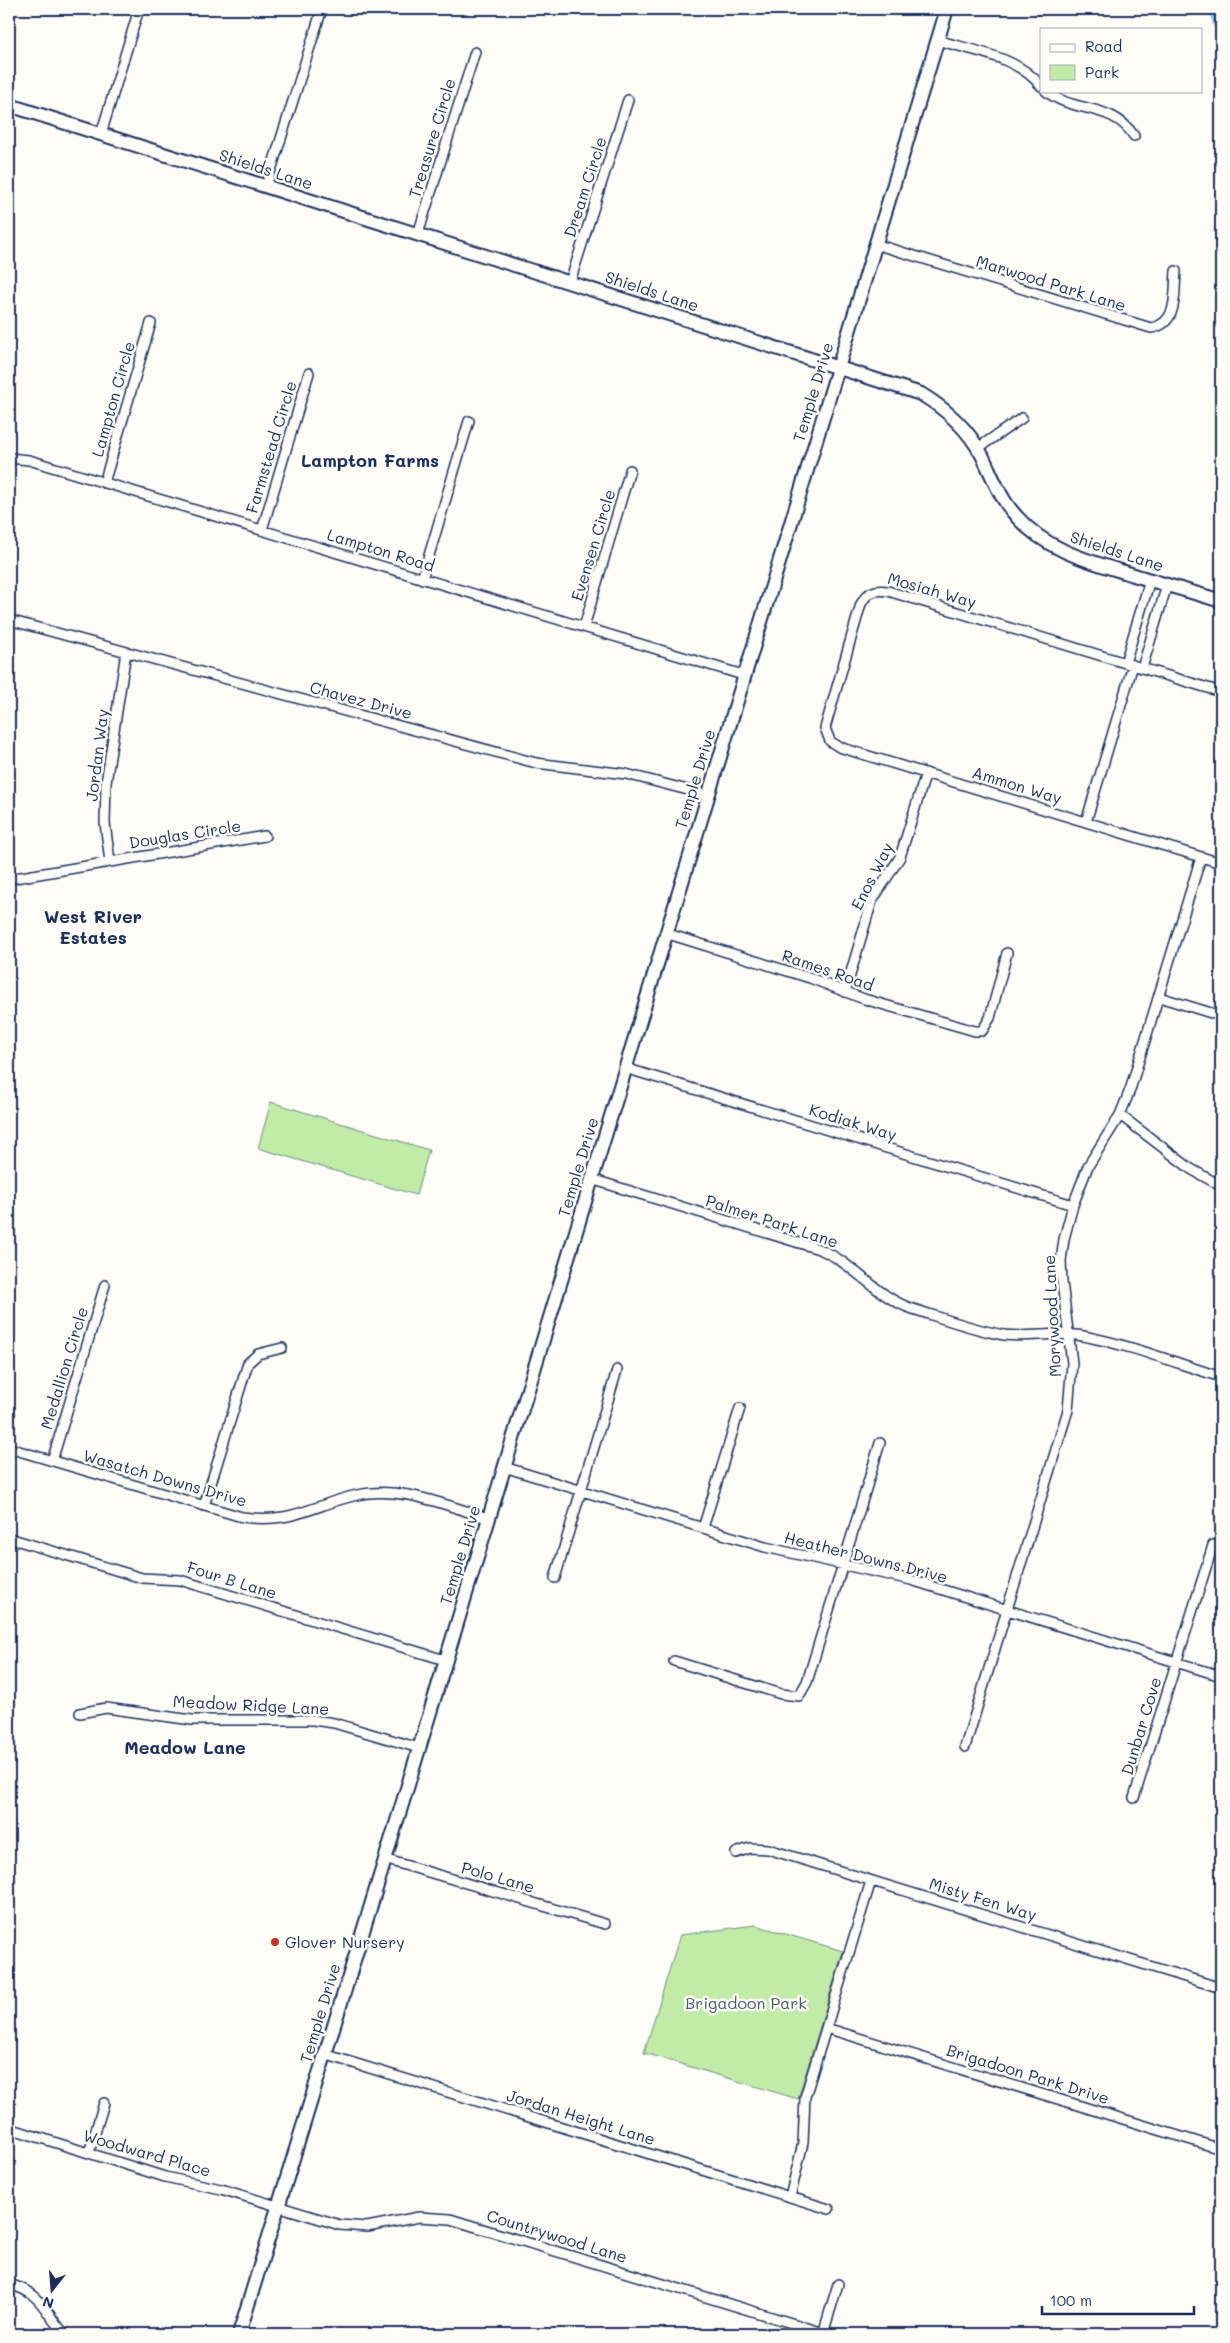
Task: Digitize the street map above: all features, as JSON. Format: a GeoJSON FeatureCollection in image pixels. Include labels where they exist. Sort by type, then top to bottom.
{"type":"FeatureCollection","features":[{"type":"Feature","properties":{"kind":"street"},"geometry":{"type":"LineString","coordinates":[[100,134],[138,9]]}},
{"type":"Feature","properties":{"kind":"street"},"geometry":{"type":"LineString","coordinates":[[266,186],[322,9]]}},
{"type":"Feature","properties":{"kind":"street","name":"Temple Drive"},"geometry":{"type":"LineString","coordinates":[[239,2334],[419,1748],[946,9]]}},
{"type":"Feature","properties":{"kind":"street"},"geometry":{"type":"LineString","coordinates":[[937,40],[1017,64],[1029,72],[1040,85]]}},
{"type":"Feature","properties":{"kind":"street","name":"Treasure Circle"},"geometry":{"type":"LineString","coordinates":[[418,234],[475,52]]}},
{"type":"Feature","properties":{"kind":"street"},"geometry":{"type":"LineString","coordinates":[[1047,92],[1056,98],[1118,118],[1127,125],[1134,136]]}},
{"type":"Feature","properties":{"kind":"street","name":"Dream Circle"},"geometry":{"type":"LineString","coordinates":[[570,282],[628,100]]}},
{"type":"Feature","properties":{"kind":"street","name":"Shields Lane"},"geometry":{"type":"LineString","coordinates":[[9,105],[921,394],[951,416],[978,448],[1001,496],[1016,517],[1035,535],[1071,555],[1221,601]]}},
{"type":"Feature","properties":{"kind":"street","name":"Marwood Park Lane"},"geometry":{"type":"LineString","coordinates":[[875,244],[1151,328],[1164,324],[1172,315],[1176,271]]}},
{"type":"Feature","properties":{"kind":"street","name":"Lampton Circle"},"geometry":{"type":"LineString","coordinates":[[104,483],[151,323]]}},
{"type":"Feature","properties":{"kind":"street","name":"Farmstead Circle"},"geometry":{"type":"LineString","coordinates":[[262,530],[309,373]]}},
{"type":"Feature","properties":{"kind":"street"},"geometry":{"type":"LineString","coordinates":[[978,448],[1022,418]]}},
{"type":"Feature","properties":{"kind":"street"},"geometry":{"type":"LineString","coordinates":[[422,579],[469,421]]}},
{"type":"Feature","properties":{"kind":"street","name":"Lampton Road"},"geometry":{"type":"LineString","coordinates":[[9,458],[29,460],[743,676]]}},
{"type":"Feature","properties":{"kind":"street","name":"Evensen Circle"},"geometry":{"type":"LineString","coordinates":[[584,627],[630,470]]}},
{"type":"Feature","properties":{"kind":"street"},"geometry":{"type":"LineString","coordinates":[[1086,822],[1133,666],[1150,580]]}},
{"type":"Feature","properties":{"kind":"street"},"geometry":{"type":"LineString","coordinates":[[1133,666],[1168,585]]}},
{"type":"Feature","properties":{"kind":"street","name":"Mosiah Way"},"geometry":{"type":"LineString","coordinates":[[827,737],[825,723],[862,604],[867,596],[876,590],[888,591],[1133,666]]}},
{"type":"Feature","properties":{"kind":"street","name":"Chavez Drive"},"geometry":{"type":"LineString","coordinates":[[9,620],[536,763],[626,774],[707,795]]}},
{"type":"Feature","properties":{"kind":"street","name":"Jordan Way"},"geometry":{"type":"LineString","coordinates":[[110,862],[105,823],[106,784],[126,652]]}},
{"type":"Feature","properties":{"kind":"street"},"geometry":{"type":"LineString","coordinates":[[1133,666],[1221,692]]}},
{"type":"Feature","properties":{"kind":"street","name":"Ammon Way"},"geometry":{"type":"LineString","coordinates":[[827,737],[839,747],[1221,863]]}},
{"type":"Feature","properties":{"kind":"street","name":"Enos Way"},"geometry":{"type":"LineString","coordinates":[[845,992],[872,901],[900,857],[926,773]]}},
{"type":"Feature","properties":{"kind":"street","name":"Douglas Circle"},"geometry":{"type":"LineString","coordinates":[[9,879],[265,836]]}},
{"type":"Feature","properties":{"kind":"street","name":"Morywood Lane"},"geometry":{"type":"LineString","coordinates":[[965,1747],[1068,1410],[1072,1363],[1070,1334],[1066,1321],[1061,1260],[1073,1205],[1088,1166],[1120,1115],[1159,997],[1201,857]]}},
{"type":"Feature","properties":{"kind":"street","name":"Rames Road"},"geometry":{"type":"LineString","coordinates":[[665,933],[810,978],[845,992],[968,1030],[982,1031],[990,1018],[1006,953]]}},
{"type":"Feature","properties":{"kind":"street"},"geometry":{"type":"LineString","coordinates":[[1159,997],[1221,1016]]}},
{"type":"Feature","properties":{"kind":"street","name":"Kodiak Way"},"geometry":{"type":"LineString","coordinates":[[625,1068],[1073,1205]]}},
{"type":"Feature","properties":{"kind":"street"},"geometry":{"type":"LineString","coordinates":[[1120,1115],[1191,1169],[1221,1186]]}},
{"type":"Feature","properties":{"kind":"street","name":"Palmer Park Lane"},"geometry":{"type":"LineString","coordinates":[[591,1179],[818,1249],[846,1263],[882,1294],[912,1308],[1004,1335],[1070,1334],[1096,1339],[1221,1377]]}},
{"type":"Feature","properties":{"kind":"street","name":"Medallion Circle"},"geometry":{"type":"LineString","coordinates":[[52,1461],[105,1285]]}},
{"type":"Feature","properties":{"kind":"street"},"geometry":{"type":"LineString","coordinates":[[204,1506],[248,1363],[258,1354],[282,1348]]}},
{"type":"Feature","properties":{"kind":"street"},"geometry":{"type":"LineString","coordinates":[[555,1578],[617,1370]]}},
{"type":"Feature","properties":{"kind":"street"},"geometry":{"type":"LineString","coordinates":[[703,1528],[740,1408]]}},
{"type":"Feature","properties":{"kind":"street"},"geometry":{"type":"LineString","coordinates":[[674,1662],[781,1694],[799,1696],[807,1682],[880,1443]]}},
{"type":"Feature","properties":{"kind":"street","name":"Wasatch Downs Drive"},"geometry":{"type":"LineString","coordinates":[[9,1448],[242,1517],[274,1519],[304,1513],[356,1495],[388,1493],[418,1497],[488,1518]]}},
{"type":"Feature","properties":{"kind":"street","name":"Heather Downs Drive"},"geometry":{"type":"LineString","coordinates":[[504,1467],[799,1556],[911,1580],[1221,1676]]}},
{"type":"Feature","properties":{"kind":"street","name":"Four B Lane"},"geometry":{"type":"LineString","coordinates":[[9,1538],[142,1578],[180,1580],[445,1660]]}},
{"type":"Feature","properties":{"kind":"street","name":"Dunbar Cove"},"geometry":{"type":"LineString","coordinates":[[1134,1798],[1213,1545]]}},
{"type":"Feature","properties":{"kind":"street","name":"Meadow Ridge Lane"},"geometry":{"type":"LineString","coordinates":[[80,1713],[106,1708],[199,1720],[318,1721],[419,1748]]}},
{"type":"Feature","properties":{"kind":"street","name":"Misty Fen Way"},"geometry":{"type":"LineString","coordinates":[[736,1853],[750,1848],[768,1849],[1221,1988]]}},
{"type":"Feature","properties":{"kind":"street","name":"Polo Lane"},"geometry":{"type":"LineString","coordinates":[[384,1860],[605,1924]]}},
{"type":"Feature","properties":{"kind":"street"},"geometry":{"type":"LineString","coordinates":[[790,2197],[803,2143],[805,2097],[871,1881]]}},
{"type":"Feature","properties":{"kind":"street","name":"Brigadoon Park Drive"},"geometry":{"type":"LineString","coordinates":[[826,2028],[1221,2149]]}},
{"type":"Feature","properties":{"kind":"street","name":"Jordan Height Lane"},"geometry":{"type":"LineString","coordinates":[[324,2054],[829,2209]]}},
{"type":"Feature","properties":{"kind":"street"},"geometry":{"type":"LineString","coordinates":[[89,2153],[104,2103]]}},
{"type":"Feature","properties":{"kind":"street","name":"Woodward Place"},"geometry":{"type":"LineString","coordinates":[[9,2128],[166,2177],[221,2189],[278,2206]]}},
{"type":"Feature","properties":{"kind":"street","name":"Countrywood Lane"},"geometry":{"type":"LineString","coordinates":[[278,2206],[340,2224],[354,2226],[383,2225],[418,2217],[450,2220],[824,2334]]}},
{"type":"Feature","properties":{"kind":"street"},"geometry":{"type":"LineString","coordinates":[[9,2284],[27,2291],[38,2298],[65,2334]]}},
{"type":"Feature","properties":{"kind":"street"},"geometry":{"type":"LineString","coordinates":[[824,2334],[838,2284]]}},
{"type":"Feature","properties":{"kind":"green space"},"geometry":{"type":"Polygon","coordinates":[[[271,1102],[429,1150],[416,1195],[258,1148],[271,1102]]]}},
{"type":"Feature","properties":{"kind":"green space","name":"Brigadoon Park"},"geometry":{"type":"Polygon","coordinates":[[[755,1925],[843,1951],[798,2099],[644,2053],[680,1935],[755,1925]]]}},
{"type":"Feature","properties":{"kind":"waterway"},"geometry":{"type":"LineString","coordinates":[[1214,9],[1221,32]]}},
{"type":"Feature","properties":{"kind":"place","name":"Glover Nursery"},"geometry":{"type":"Point","coordinates":[275,1942]}},
{"type":"Feature","properties":{"kind":"district","name":"Lampton Farms"},"geometry":{"type":"Point","coordinates":[370,461]}},
{"type":"Feature","properties":{"kind":"district","name":"West River Estates"},"geometry":{"type":"Point","coordinates":[93,928]}},
{"type":"Feature","properties":{"kind":"district","name":"Meadow Lane"},"geometry":{"type":"Point","coordinates":[185,1748]}}]}
